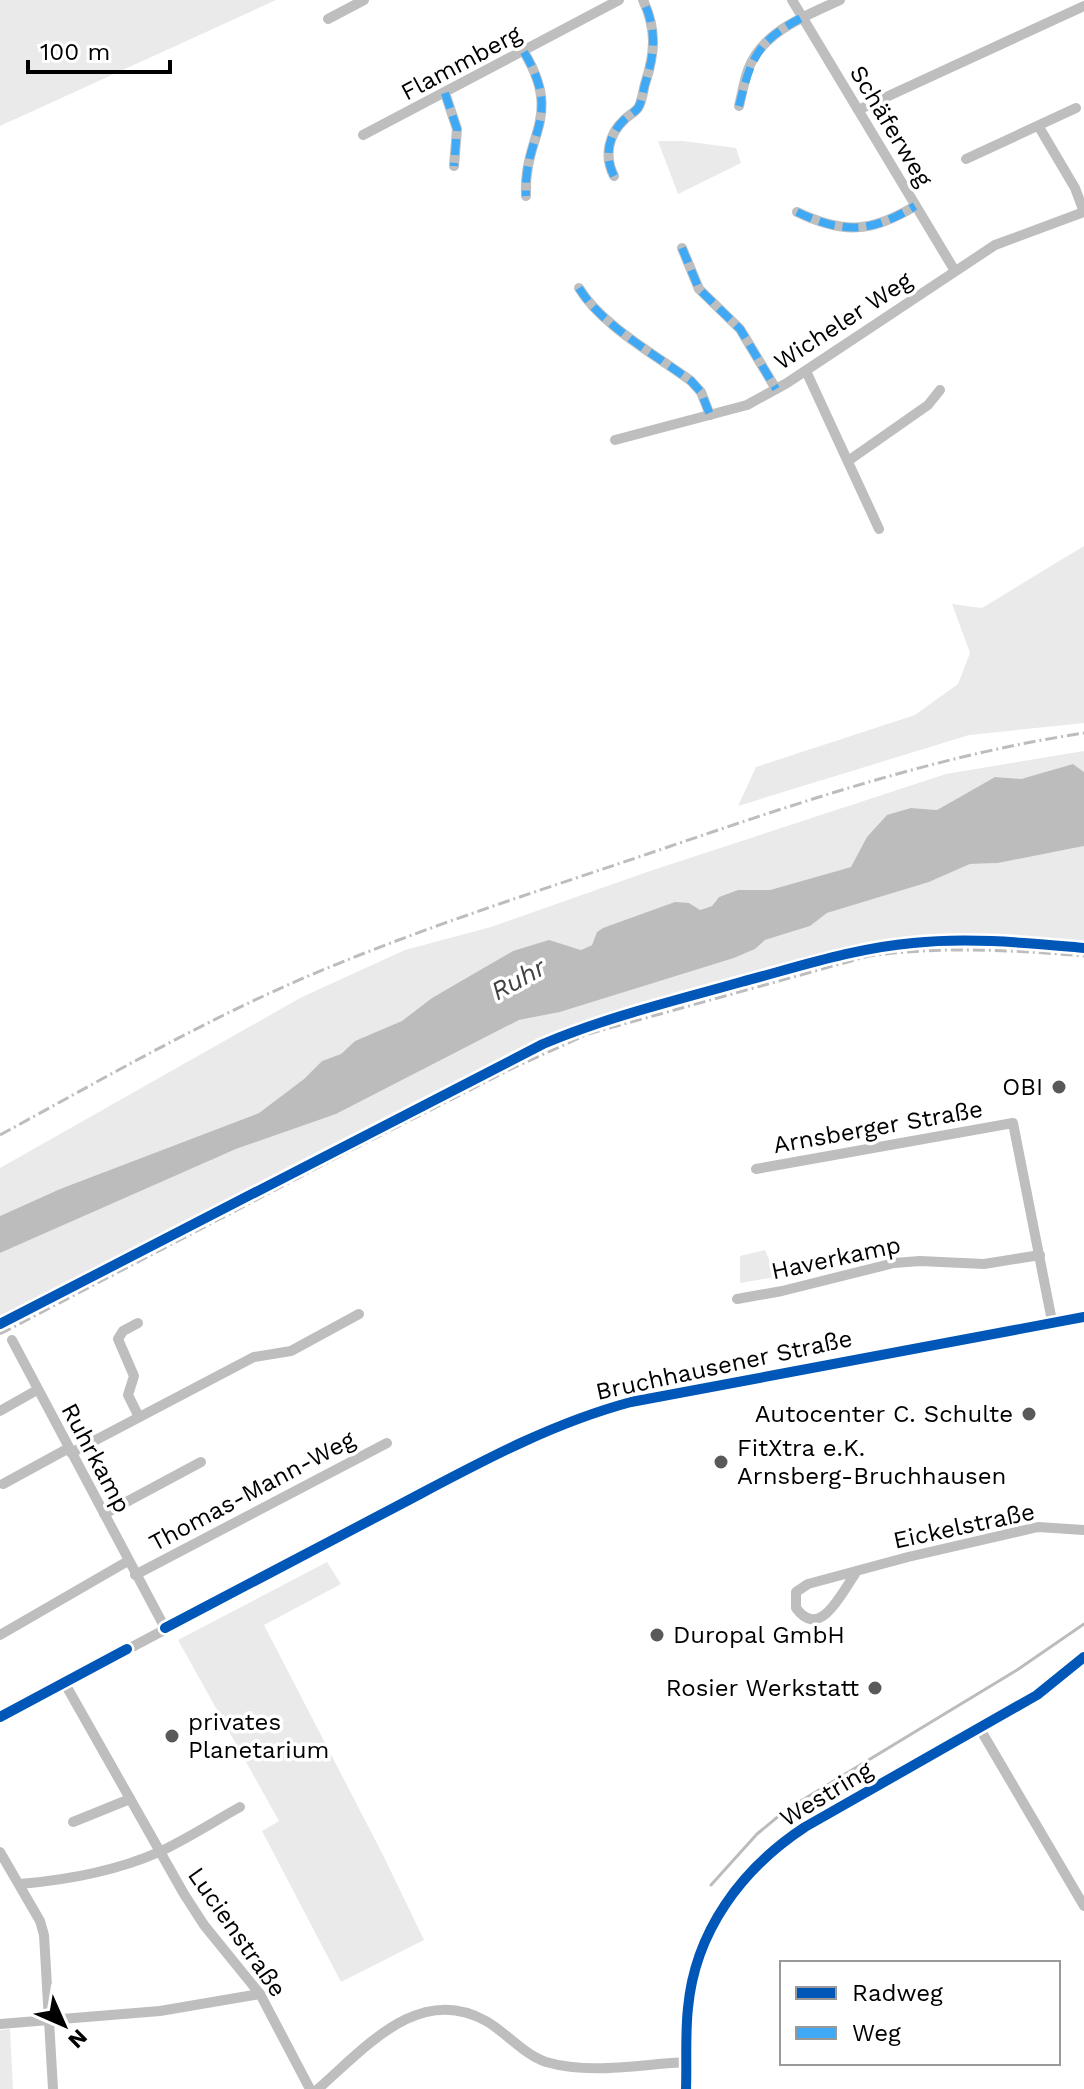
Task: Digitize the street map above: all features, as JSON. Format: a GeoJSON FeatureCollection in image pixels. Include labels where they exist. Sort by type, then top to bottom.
{"type":"FeatureCollection","features":[{"type":"Feature","properties":{"kind":"street"},"geometry":{"type":"LineString","coordinates":[[328,19],[364,0]]}},
{"type":"Feature","properties":{"kind":"street","name":"Flammberg"},"geometry":{"type":"LineString","coordinates":[[363,135],[619,0]]}},
{"type":"Feature","properties":{"kind":"street"},"geometry":{"type":"LineString","coordinates":[[614,176],[608,166],[610,140],[620,123],[638,108],[654,51],[654,30],[643,0]]}},
{"type":"Feature","properties":{"kind":"street","name":"Schäferweg"},"geometry":{"type":"LineString","coordinates":[[792,0],[955,271]]}},
{"type":"Feature","properties":{"kind":"street"},"geometry":{"type":"LineString","coordinates":[[739,106],[748,69],[774,34],[840,0]]}},
{"type":"Feature","properties":{"kind":"street"},"geometry":{"type":"LineString","coordinates":[[858,110],[1084,6]]}},
{"type":"Feature","properties":{"kind":"street"},"geometry":{"type":"LineString","coordinates":[[524,52],[533,67],[543,101],[539,131],[527,170],[526,196]]}},
{"type":"Feature","properties":{"kind":"street"},"geometry":{"type":"LineString","coordinates":[[445,93],[457,129],[454,166]]}},
{"type":"Feature","properties":{"kind":"street"},"geometry":{"type":"LineString","coordinates":[[966,159],[1076,108]]}},
{"type":"Feature","properties":{"kind":"street"},"geometry":{"type":"LineString","coordinates":[[1039,127],[1075,188],[1084,212]]}},
{"type":"Feature","properties":{"kind":"street"},"geometry":{"type":"LineString","coordinates":[[797,212],[827,225],[852,228],[879,224],[915,206]]}},
{"type":"Feature","properties":{"kind":"street","name":"Wicheler Weg"},"geometry":{"type":"LineString","coordinates":[[615,440],[747,405],[806,371],[1009,238],[1084,212]]}},
{"type":"Feature","properties":{"kind":"street"},"geometry":{"type":"LineString","coordinates":[[682,248],[699,289],[740,329],[776,389]]}},
{"type":"Feature","properties":{"kind":"street"},"geometry":{"type":"LineString","coordinates":[[579,288],[587,302],[602,316],[691,381],[701,392],[710,415]]}},
{"type":"Feature","properties":{"kind":"street"},"geometry":{"type":"LineString","coordinates":[[806,371],[879,529]]}},
{"type":"Feature","properties":{"kind":"street"},"geometry":{"type":"LineString","coordinates":[[848,461],[928,405],[940,390]]}},
{"type":"Feature","properties":{"kind":"street","name":"Arnsberger Straße"},"geometry":{"type":"LineString","coordinates":[[756,1169],[1013,1123],[1052,1321]]}},
{"type":"Feature","properties":{"kind":"street","name":"Haverkamp"},"geometry":{"type":"LineString","coordinates":[[737,1299],[894,1263],[984,1264],[1040,1255]]}},
{"type":"Feature","properties":{"kind":"street"},"geometry":{"type":"LineString","coordinates":[[3,1484],[254,1357],[291,1351],[359,1314]]}},
{"type":"Feature","properties":{"kind":"street"},"geometry":{"type":"LineString","coordinates":[[1052,1321],[1084,1317]]}},
{"type":"Feature","properties":{"kind":"street","name":"Bruchhausener Straße"},"geometry":{"type":"LineString","coordinates":[[0,1717],[477,1464],[593,1412],[631,1402],[1052,1321]]}},
{"type":"Feature","properties":{"kind":"street"},"geometry":{"type":"LineString","coordinates":[[138,1323],[123,1331],[118,1339],[134,1373],[128,1395],[139,1417]]}},
{"type":"Feature","properties":{"kind":"street","name":"Ruhrkamp"},"geometry":{"type":"LineString","coordinates":[[12,1340],[165,1628]]}},
{"type":"Feature","properties":{"kind":"street","name":"Ruhrkamp"},"geometry":{"type":"LineString","coordinates":[[0,1411],[37,1390]]}},
{"type":"Feature","properties":{"kind":"street","name":"Thomas-Mann-Weg"},"geometry":{"type":"LineString","coordinates":[[135,1575],[387,1443]]}},
{"type":"Feature","properties":{"kind":"street"},"geometry":{"type":"LineString","coordinates":[[104,1514],[201,1462]]}},
{"type":"Feature","properties":{"kind":"street","name":"Eickelstraße"},"geometry":{"type":"LineString","coordinates":[[855,1574],[830,1612],[822,1618],[807,1618],[796,1608],[796,1592],[804,1587],[908,1557],[1038,1527],[1084,1530]]}},
{"type":"Feature","properties":{"kind":"street","name":"Thomas-Mann-Weg"},"geometry":{"type":"LineString","coordinates":[[0,1635],[128,1561]]}},
{"type":"Feature","properties":{"kind":"street","name":"Westring"},"geometry":{"type":"LineString","coordinates":[[686,2089],[688,2009],[698,1959],[717,1915],[739,1886],[772,1852],[805,1827],[1037,1695],[1084,1657]]}},
{"type":"Feature","properties":{"kind":"street","name":"Lucienstraße"},"geometry":{"type":"LineString","coordinates":[[64,1682],[159,1852],[204,1925],[260,1994],[310,2089]]}},
{"type":"Feature","properties":{"kind":"street"},"geometry":{"type":"LineString","coordinates":[[980,1729],[1084,1906]]}},
{"type":"Feature","properties":{"kind":"street"},"geometry":{"type":"LineString","coordinates":[[73,1822],[130,1799]]}},
{"type":"Feature","properties":{"kind":"street"},"geometry":{"type":"LineString","coordinates":[[20,1884],[97,1873],[159,1852],[240,1807]]}},
{"type":"Feature","properties":{"kind":"street"},"geometry":{"type":"LineString","coordinates":[[0,1852],[6,1873],[20,1884],[44,1935],[53,2089]]}},
{"type":"Feature","properties":{"kind":"street"},"geometry":{"type":"LineString","coordinates":[[0,2024],[160,2011],[260,1994]]}},
{"type":"Feature","properties":{"kind":"street"},"geometry":{"type":"LineString","coordinates":[[318,2089],[397,2022],[417,2013],[439,2010],[464,2012],[481,2018],[532,2055],[558,2065],[604,2068],[687,2062]]}},
{"type":"Feature","properties":{"kind":"shaded area"},"geometry":{"type":"Polygon","coordinates":[[[0,0],[276,0],[0,126],[0,0]]]}},
{"type":"Feature","properties":{"kind":"shaded area"},"geometry":{"type":"Polygon","coordinates":[[[658,141],[736,148],[741,163],[678,194],[658,141]]]}},
{"type":"Feature","properties":{"kind":"shaded area"},"geometry":{"type":"Polygon","coordinates":[[[1084,546],[1084,723],[969,735],[738,806],[756,767],[915,715],[958,684],[970,653],[952,604],[982,608],[1084,546]]]}},
{"type":"Feature","properties":{"kind":"shaded area"},"geometry":{"type":"Polygon","coordinates":[[[1084,751],[1084,772],[1073,764],[1021,779],[995,777],[937,810],[911,808],[851,867],[770,890],[738,890],[719,897],[712,906],[700,910],[626,920],[597,932],[592,945],[581,950],[572,947],[470,977],[432,998],[402,1022],[355,1041],[341,1054],[322,1061],[304,1079],[259,1113],[60,1189],[0,1216],[0,1168],[302,997],[405,950],[491,927],[650,871],[946,774],[1084,751]]]}},
{"type":"Feature","properties":{"kind":"shaded area"},"geometry":{"type":"Polygon","coordinates":[[[1084,846],[1084,947],[1007,943],[878,951],[585,1031],[261,1190],[0,1329],[0,1253],[236,1149],[336,1114],[519,1020],[560,1012],[734,958],[755,949],[765,940],[810,926],[827,913],[929,882],[970,864],[998,863],[1084,846]]]}},
{"type":"Feature","properties":{"kind":"shaded area"},"geometry":{"type":"Polygon","coordinates":[[[765,1250],[776,1277],[740,1283],[740,1256],[765,1250]]]}},
{"type":"Feature","properties":{"kind":"shaded area"},"geometry":{"type":"Polygon","coordinates":[[[327,1562],[341,1584],[264,1625],[424,1940],[341,1982],[262,1831],[279,1821],[178,1640],[327,1562]]]}},
{"type":"Feature","properties":{"kind":"shaded area"},"geometry":{"type":"Polygon","coordinates":[[[10,2029],[13,2089],[0,2089],[0,2030],[10,2029]]]}},
{"type":"Feature","properties":{"kind":"water","name":"Ruhr"},"geometry":{"type":"Polygon","coordinates":[[[1073,764],[1084,772],[1084,846],[998,863],[970,864],[929,882],[827,913],[810,926],[765,940],[755,949],[734,958],[560,1012],[519,1020],[336,1114],[236,1149],[0,1253],[0,1216],[60,1189],[259,1113],[304,1079],[322,1061],[341,1054],[355,1041],[402,1021],[432,998],[513,951],[549,940],[581,950],[592,945],[597,932],[603,928],[675,902],[689,903],[700,910],[712,906],[719,897],[738,890],[770,890],[851,867],[867,837],[887,815],[911,808],[937,810],[995,777],[1021,779],[1073,764]]]}},
{"type":"Feature","properties":{"kind":"waterway"},"geometry":{"type":"LineString","coordinates":[[711,1885],[757,1834],[786,1810],[1017,1670],[1084,1624]]}},
{"type":"Feature","properties":{"kind":"railway"},"geometry":{"type":"LineString","coordinates":[[0,1135],[228,1013],[306,977],[395,942],[717,830],[872,781],[977,754],[1084,733]]}},
{"type":"Feature","properties":{"kind":"railway"},"geometry":{"type":"LineString","coordinates":[[0,1334],[340,1156],[513,1068],[588,1034],[869,956],[976,950],[1084,956]]}},
{"type":"Feature","properties":{"kind":"marked path"},"geometry":{"type":"LineString","coordinates":[[614,176],[609,161],[611,139],[626,118],[637,110],[651,62],[651,21],[643,0]]}},
{"type":"Feature","properties":{"kind":"marked path"},"geometry":{"type":"LineString","coordinates":[[739,106],[758,52],[775,34],[803,17]]}},
{"type":"Feature","properties":{"kind":"marked path"},"geometry":{"type":"LineString","coordinates":[[524,52],[541,94],[539,126],[530,157],[526,196]]}},
{"type":"Feature","properties":{"kind":"marked path"},"geometry":{"type":"LineString","coordinates":[[445,93],[457,129],[454,166]]}},
{"type":"Feature","properties":{"kind":"marked path"},"geometry":{"type":"LineString","coordinates":[[797,212],[829,224],[857,227],[884,221],[915,206]]}},
{"type":"Feature","properties":{"kind":"marked path"},"geometry":{"type":"LineString","coordinates":[[682,248],[699,289],[740,329],[776,389]]}},
{"type":"Feature","properties":{"kind":"marked path"},"geometry":{"type":"LineString","coordinates":[[579,288],[615,327],[691,381],[701,392],[710,415]]}},
{"type":"Feature","properties":{"kind":"cycle path"},"geometry":{"type":"LineString","coordinates":[[0,1324],[543,1044],[592,1026],[805,964],[891,945],[977,941],[1084,948]]}},
{"type":"Feature","properties":{"kind":"cycle path"},"geometry":{"type":"LineString","coordinates":[[165,1628],[486,1460],[542,1433],[601,1411],[631,1402],[1084,1317]]}},
{"type":"Feature","properties":{"kind":"cycle path"},"geometry":{"type":"LineString","coordinates":[[0,1717],[127,1649]]}},
{"type":"Feature","properties":{"kind":"cycle path"},"geometry":{"type":"LineString","coordinates":[[686,2089],[687,2018],[692,1980],[700,1954],[725,1905],[761,1862],[805,1827],[1037,1695],[1084,1657]]}},
{"type":"Feature","properties":{"kind":"place","name":"OBI"},"geometry":{"type":"Point","coordinates":[1059,1087]}},
{"type":"Feature","properties":{"kind":"place","name":"Autocenter C. Schulte"},"geometry":{"type":"Point","coordinates":[1029,1414]}},
{"type":"Feature","properties":{"kind":"place","name":"FitXtra e.K. Arnsberg-Bruchhausen"},"geometry":{"type":"Point","coordinates":[721,1462]}},
{"type":"Feature","properties":{"kind":"place","name":"Duropal GmbH"},"geometry":{"type":"Point","coordinates":[657,1635]}},
{"type":"Feature","properties":{"kind":"place","name":"Rosier Werkstatt"},"geometry":{"type":"Point","coordinates":[875,1688]}},
{"type":"Feature","properties":{"kind":"place","name":"privates Planetarium"},"geometry":{"type":"Point","coordinates":[172,1736]}}]}
